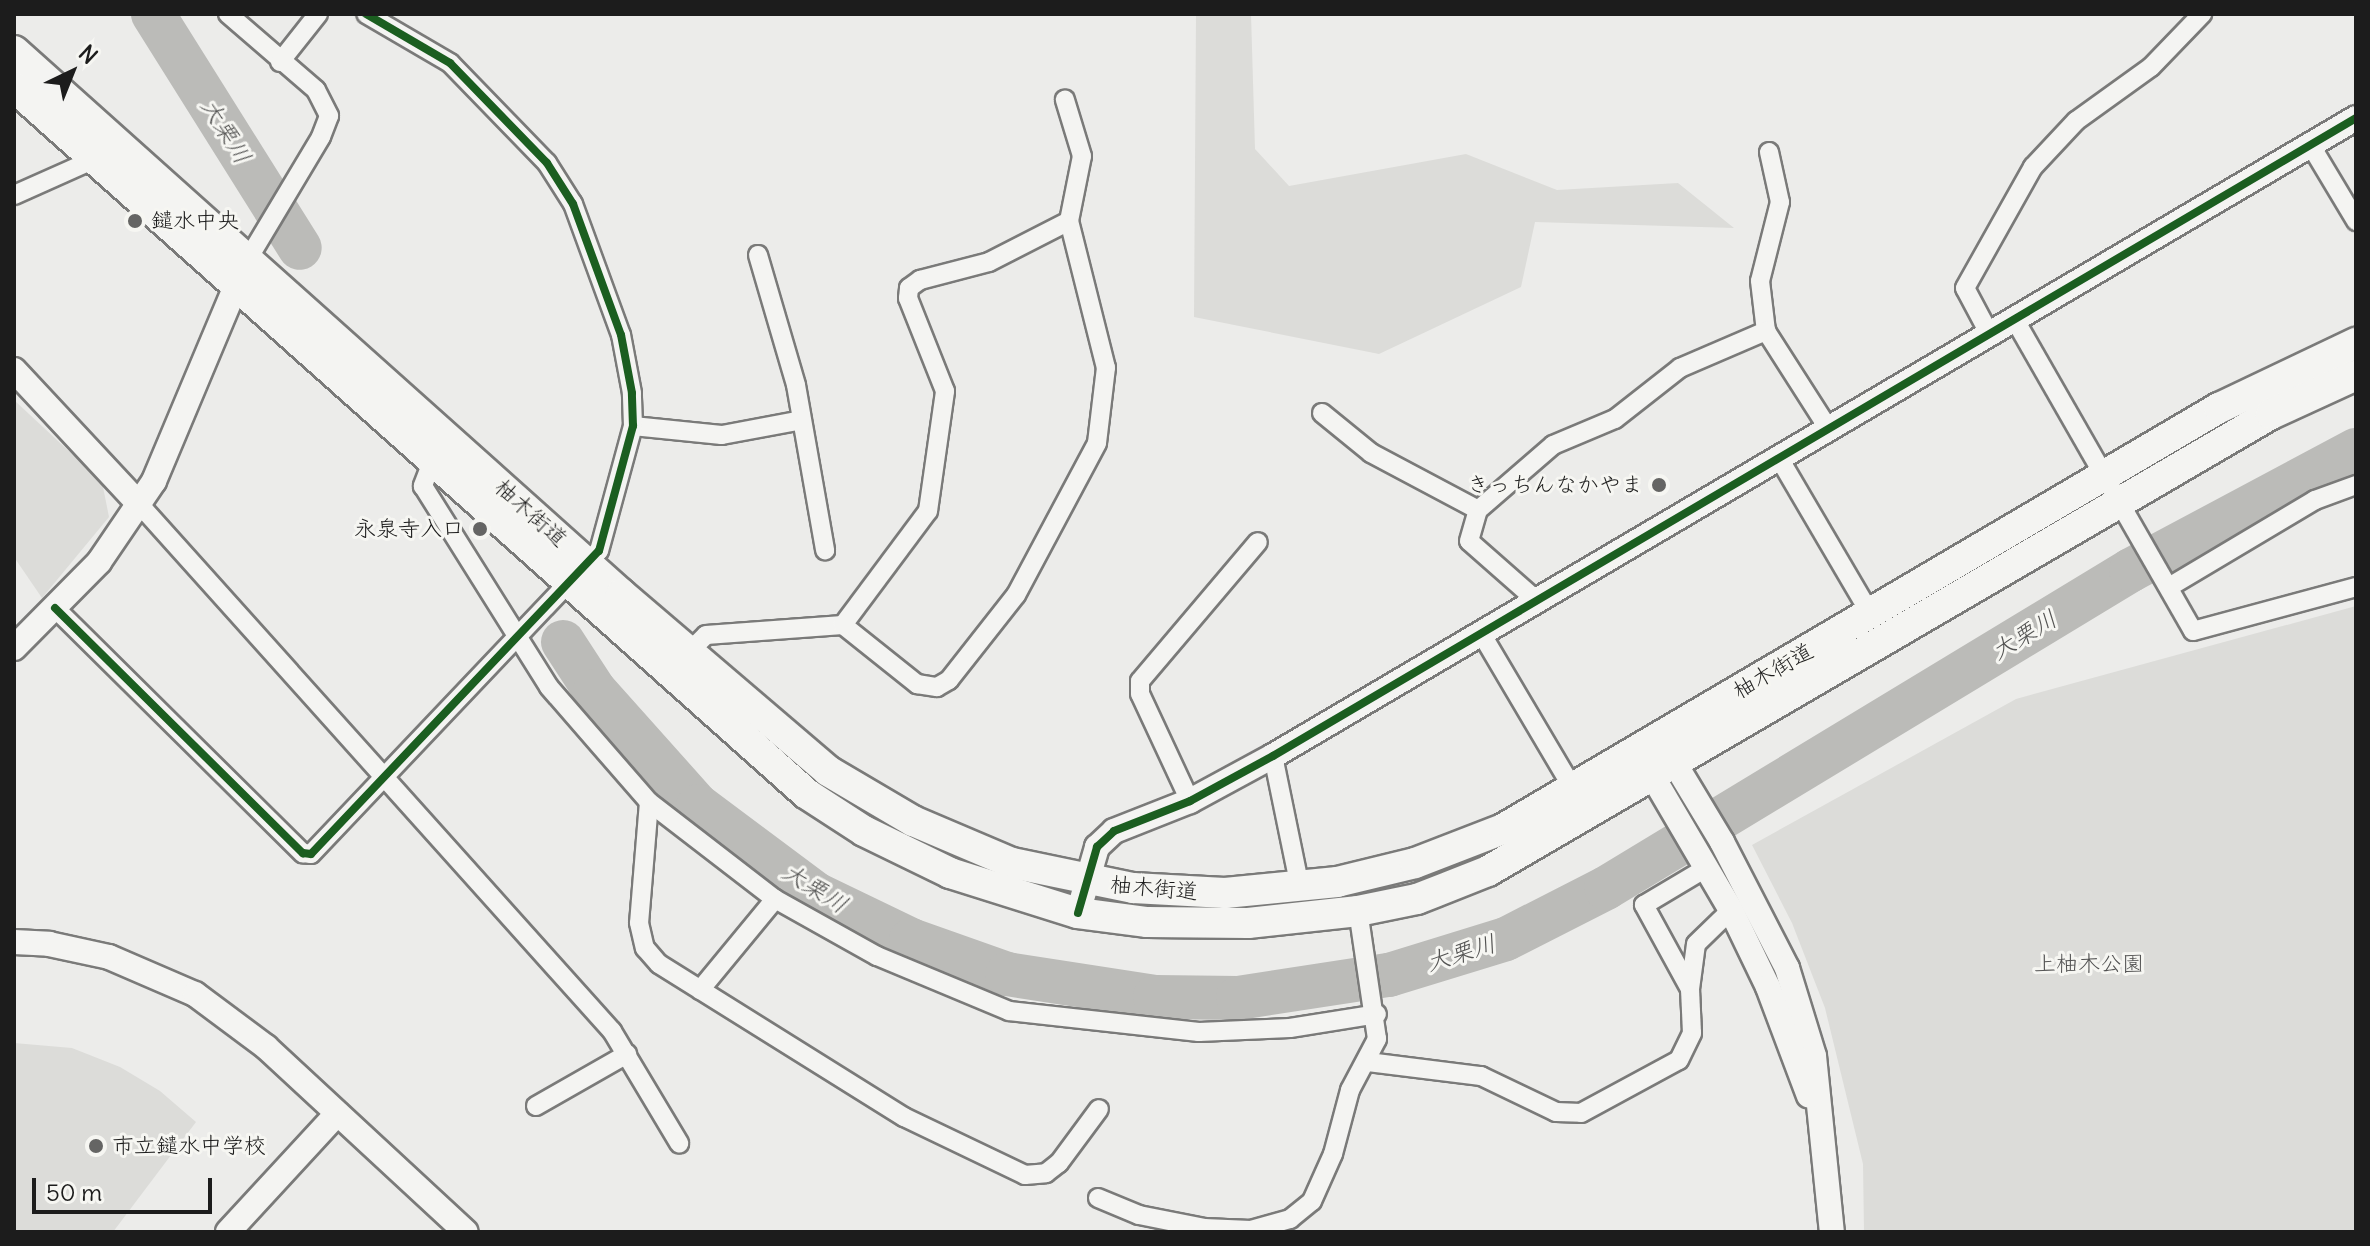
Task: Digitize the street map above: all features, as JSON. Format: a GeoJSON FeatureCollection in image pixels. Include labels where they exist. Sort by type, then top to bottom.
{"type":"FeatureCollection","features":[{"type":"Feature","properties":{"kind":"main road","name":"柚木街道"},"geometry":{"type":"LineString","coordinates":[[14,51],[571,583],[779,773],[834,813],[950,873],[1078,913],[1189,924],[1358,911],[1417,899],[1488,871],[1664,770],[2111,489],[2270,380],[2356,343]]}},
{"type":"Feature","properties":{"kind":"main road","name":"柚木街道"},"geometry":{"type":"LineString","coordinates":[[14,87],[95,159],[242,272],[432,462],[571,583],[688,653],[786,739],[869,798],[1012,863],[1086,882],[1185,893],[1300,888],[1388,871],[1440,855],[1503,829],[1871,615],[2111,489],[2356,375]]}},
{"type":"Feature","properties":{"kind":"street"},"geometry":{"type":"LineString","coordinates":[[14,648],[99,562],[140,505],[171,447],[242,272],[263,230],[326,128],[328,110],[316,90],[228,14]]}},
{"type":"Feature","properties":{"kind":"street"},"geometry":{"type":"LineString","coordinates":[[280,62],[318,14]]}},
{"type":"Feature","properties":{"kind":"street"},"geometry":{"type":"LineString","coordinates":[[55,608],[303,853],[311,854],[386,781],[524,635],[571,583],[606,537],[633,426],[629,365],[621,335],[562,182],[450,63],[366,14]]}},
{"type":"Feature","properties":{"kind":"street"},"geometry":{"type":"LineString","coordinates":[[1990,335],[1965,288],[2033,167],[2076,121],[2151,67],[2202,14]]}},
{"type":"Feature","properties":{"kind":"street"},"geometry":{"type":"LineString","coordinates":[[688,653],[706,635],[843,625],[917,684],[937,687],[949,680],[1016,595],[1097,443],[1106,368],[1069,221],[1082,156],[1065,100]]}},
{"type":"Feature","properties":{"kind":"street"},"geometry":{"type":"LineString","coordinates":[[1078,913],[1097,847],[1110,834],[1190,801],[1273,756],[2356,118]]}},
{"type":"Feature","properties":{"kind":"street"},"geometry":{"type":"LineString","coordinates":[[2310,144],[2356,221]]}},
{"type":"Feature","properties":{"kind":"street"},"geometry":{"type":"LineString","coordinates":[[1769,152],[1780,202],[1760,281],[1766,331],[1828,428]]}},
{"type":"Feature","properties":{"kind":"street"},"geometry":{"type":"LineString","coordinates":[[14,195],[95,159]]}},
{"type":"Feature","properties":{"kind":"street"},"geometry":{"type":"LineString","coordinates":[[843,625],[928,511],[945,391],[908,298],[909,288],[920,280],[989,262],[1069,221]]}},
{"type":"Feature","properties":{"kind":"street"},"geometry":{"type":"LineString","coordinates":[[758,255],[802,420],[825,550]]}},
{"type":"Feature","properties":{"kind":"street"},"geometry":{"type":"LineString","coordinates":[[2015,320],[2193,631],[2356,587]]}},
{"type":"Feature","properties":{"kind":"street"},"geometry":{"type":"LineString","coordinates":[[1536,600],[1469,541],[1478,510],[1553,445],[1615,419],[1680,368],[1766,331]]}},
{"type":"Feature","properties":{"kind":"street"},"geometry":{"type":"LineString","coordinates":[[14,370],[140,505],[612,1031],[679,1143]]}},
{"type":"Feature","properties":{"kind":"street"},"geometry":{"type":"LineString","coordinates":[[1322,413],[1371,453],[1478,510]]}},
{"type":"Feature","properties":{"kind":"street"},"geometry":{"type":"LineString","coordinates":[[633,426],[722,435],[802,420]]}},
{"type":"Feature","properties":{"kind":"street"},"geometry":{"type":"LineString","coordinates":[[1779,458],[1871,615]]}},
{"type":"Feature","properties":{"kind":"street"},"geometry":{"type":"LineString","coordinates":[[432,462],[423,486],[524,635],[549,687],[649,802],[775,899],[877,956],[1009,1011],[1199,1032],[1290,1028],[1376,1010]]}},
{"type":"Feature","properties":{"kind":"street"},"geometry":{"type":"LineString","coordinates":[[2167,583],[2315,500],[2356,485]]}},
{"type":"Feature","properties":{"kind":"street"},"geometry":{"type":"LineString","coordinates":[[1190,801],[1140,694],[1140,681],[1258,542]]}},
{"type":"Feature","properties":{"kind":"street"},"geometry":{"type":"LineString","coordinates":[[1481,633],[1574,790]]}},
{"type":"Feature","properties":{"kind":"street"},"geometry":{"type":"LineString","coordinates":[[1649,743],[1664,770],[1675,814],[1731,910],[1768,987],[1821,1126]]}},
{"type":"Feature","properties":{"kind":"street"},"geometry":{"type":"LineString","coordinates":[[1273,756],[1300,888]]}},
{"type":"Feature","properties":{"kind":"street"},"geometry":{"type":"LineString","coordinates":[[1664,770],[1697,801],[1722,842],[1787,968],[1814,1056],[1832,1232]]}},
{"type":"Feature","properties":{"kind":"street"},"geometry":{"type":"LineString","coordinates":[[649,802],[639,923],[645,948],[700,990],[904,1117],[1025,1175],[1046,1173],[1059,1163],[1099,1109]]}},
{"type":"Feature","properties":{"kind":"street"},"geometry":{"type":"LineString","coordinates":[[1690,989],[1644,905],[1703,862]]}},
{"type":"Feature","properties":{"kind":"street"},"geometry":{"type":"LineString","coordinates":[[700,990],[775,899]]}},
{"type":"Feature","properties":{"kind":"street"},"geometry":{"type":"LineString","coordinates":[[1368,1062],[1481,1076],[1556,1112],[1581,1113],[1679,1060],[1692,1033],[1690,989],[1696,944],[1731,910]]}},
{"type":"Feature","properties":{"kind":"street"},"geometry":{"type":"LineString","coordinates":[[1098,1198],[1139,1215],[1204,1228],[1251,1230],[1290,1219],[1312,1201],[1333,1154],[1350,1090],[1368,1062],[1377,1039],[1376,1010],[1358,911]]}},
{"type":"Feature","properties":{"kind":"street"},"geometry":{"type":"LineString","coordinates":[[14,942],[49,944],[109,957],[195,994],[266,1047],[466,1232]]}},
{"type":"Feature","properties":{"kind":"street"},"geometry":{"type":"LineString","coordinates":[[536,1106],[627,1054]]}},
{"type":"Feature","properties":{"kind":"street"},"geometry":{"type":"LineString","coordinates":[[228,1232],[337,1114]]}},
{"type":"Feature","properties":{"kind":"shaded area"},"geometry":{"type":"Polygon","coordinates":[[[1196,14],[1251,14],[1255,149],[1289,186],[1466,154],[1557,190],[1678,183],[1734,228],[1535,222],[1521,287],[1379,354],[1194,317],[1196,14]]]}},
{"type":"Feature","properties":{"kind":"shaded area"},"geometry":{"type":"Polygon","coordinates":[[[14,400],[102,482],[109,517],[42,598],[14,557],[14,400]]]}},
{"type":"Feature","properties":{"kind":"shaded area","name":"上柚木公園"},"geometry":{"type":"Polygon","coordinates":[[[2356,606],[2356,1232],[1864,1232],[1863,1164],[1825,1008],[1792,923],[1752,845],[2016,699],[2356,606]]]}},
{"type":"Feature","properties":{"kind":"shaded area","name":"市立鑓水中学校"},"geometry":{"type":"Polygon","coordinates":[[[14,1043],[72,1048],[120,1067],[160,1091],[196,1122],[113,1232],[14,1232],[14,1043]]]}},
{"type":"Feature","properties":{"kind":"waterway","name":"大栗川"},"geometry":{"type":"LineString","coordinates":[[153,14],[300,248]]}},
{"type":"Feature","properties":{"kind":"waterway","name":"大栗川"},"geometry":{"type":"LineString","coordinates":[[563,642],[595,691],[698,806],[816,894],[911,940],[1007,974],[1155,997],[1238,998],[1389,975],[1506,939],[1606,888],[2131,570],[2356,450]]}},
{"type":"Feature","properties":{"kind":"cycle path"},"geometry":{"type":"LineString","coordinates":[[55,608],[303,853],[311,854],[599,551],[633,426],[632,393],[621,335],[573,204],[547,163],[450,63],[366,14]]}},
{"type":"Feature","properties":{"kind":"cycle path"},"geometry":{"type":"LineString","coordinates":[[1078,913],[1097,847],[1114,831],[1190,801],[1273,756],[2356,118]]}},
{"type":"Feature","properties":{"kind":"place","name":"鑓水中央"},"geometry":{"type":"Point","coordinates":[135,221]}},
{"type":"Feature","properties":{"kind":"place","name":"きっちんなかやま"},"geometry":{"type":"Point","coordinates":[1659,485]}},
{"type":"Feature","properties":{"kind":"place","name":"永泉寺入口"},"geometry":{"type":"Point","coordinates":[480,529]}},
{"type":"Feature","properties":{"kind":"place","name":"市立鑓水中学校"},"geometry":{"type":"Point","coordinates":[96,1146]}}]}
